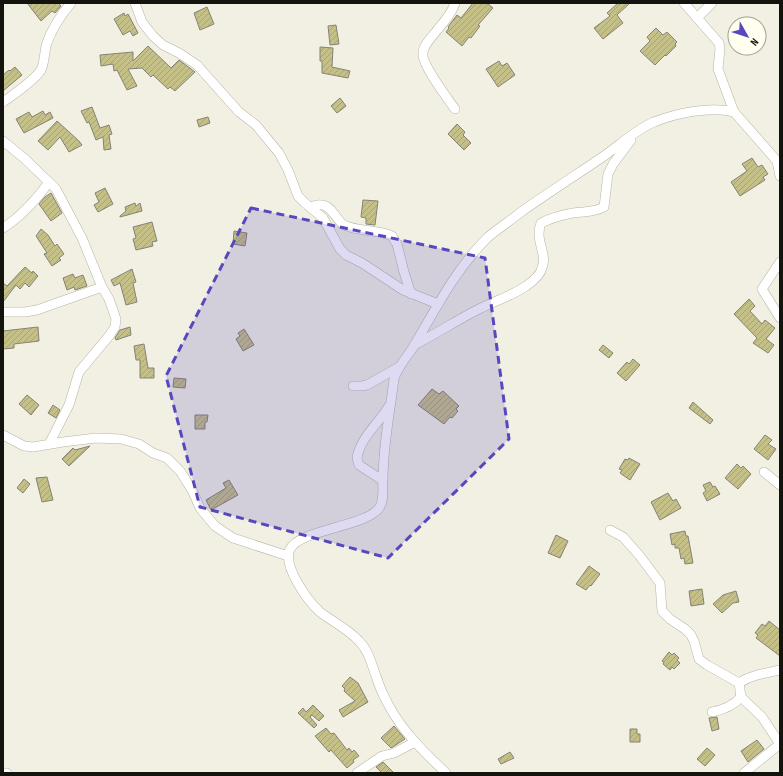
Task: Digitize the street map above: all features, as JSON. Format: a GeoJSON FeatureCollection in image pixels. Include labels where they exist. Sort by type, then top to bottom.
{"type":"FeatureCollection","features":[{"type":"Feature","properties":{"kind":"street"},"geometry":{"type":"LineString","coordinates":[[3,102],[25,86],[41,69],[47,43],[52,30],[71,3]]}},
{"type":"Feature","properties":{"kind":"street"},"geometry":{"type":"LineString","coordinates":[[135,3],[142,22],[153,36],[163,45],[180,53],[197,65],[239,112],[256,125],[279,153],[288,170],[298,196],[323,218],[340,249],[411,294],[438,304]]}},
{"type":"Feature","properties":{"kind":"street"},"geometry":{"type":"LineString","coordinates":[[455,3],[448,17],[422,52],[427,67],[455,109]]}},
{"type":"Feature","properties":{"kind":"street"},"geometry":{"type":"LineString","coordinates":[[684,3],[719,43],[718,69],[734,112],[779,160],[780,176]]}},
{"type":"Feature","properties":{"kind":"street"},"geometry":{"type":"LineString","coordinates":[[698,18],[712,3]]}},
{"type":"Feature","properties":{"kind":"street"},"geometry":{"type":"LineString","coordinates":[[446,773],[414,742],[387,703],[379,685],[370,656],[362,644],[355,637],[319,611],[308,599],[292,573],[288,556],[291,546],[302,539],[362,519],[376,512],[380,506],[383,496],[382,480],[386,433],[394,379],[399,367],[414,345],[456,274],[491,235],[537,201],[613,150],[639,130],[654,122],[685,113],[724,110],[734,112]]}},
{"type":"Feature","properties":{"kind":"street"},"geometry":{"type":"LineString","coordinates":[[414,345],[433,336],[475,311],[520,290],[532,282],[541,271],[543,264],[539,238],[541,223],[573,213],[595,212],[604,207],[606,185],[612,164],[639,130]]}},
{"type":"Feature","properties":{"kind":"street"},"geometry":{"type":"LineString","coordinates":[[3,141],[25,159],[56,189],[82,238],[116,319],[115,327],[109,336],[79,372],[69,405],[49,444]]}},
{"type":"Feature","properties":{"kind":"street"},"geometry":{"type":"LineString","coordinates":[[3,228],[24,212],[35,201],[48,182]]}},
{"type":"Feature","properties":{"kind":"street"},"geometry":{"type":"LineString","coordinates":[[310,206],[321,204],[327,207],[340,222],[349,227],[378,231],[392,236],[397,244],[411,294]]}},
{"type":"Feature","properties":{"kind":"street"},"geometry":{"type":"LineString","coordinates":[[780,262],[762,289],[780,318]]}},
{"type":"Feature","properties":{"kind":"street"},"geometry":{"type":"LineString","coordinates":[[3,312],[25,312],[37,310],[102,287]]}},
{"type":"Feature","properties":{"kind":"street"},"geometry":{"type":"LineString","coordinates":[[353,386],[367,385],[399,367]]}},
{"type":"Feature","properties":{"kind":"street"},"geometry":{"type":"LineString","coordinates":[[382,480],[359,465],[357,458],[362,444],[391,401]]}},
{"type":"Feature","properties":{"kind":"street"},"geometry":{"type":"LineString","coordinates":[[3,435],[24,446],[33,447],[96,438],[121,439],[139,444],[153,453],[167,458],[180,471],[192,490],[200,508],[214,526],[233,538],[288,556]]}},
{"type":"Feature","properties":{"kind":"street"},"geometry":{"type":"LineString","coordinates":[[764,472],[780,485]]}},
{"type":"Feature","properties":{"kind":"street"},"geometry":{"type":"LineString","coordinates":[[610,530],[623,537],[660,583],[662,611],[670,619],[685,628],[691,635],[699,659],[706,665],[739,684]]}},
{"type":"Feature","properties":{"kind":"street"},"geometry":{"type":"LineString","coordinates":[[739,684],[744,680],[760,674],[780,670]]}},
{"type":"Feature","properties":{"kind":"street"},"geometry":{"type":"LineString","coordinates":[[739,684],[741,697],[762,718],[780,744],[744,773]]}},
{"type":"Feature","properties":{"kind":"street"},"geometry":{"type":"LineString","coordinates":[[712,712],[727,708],[737,702],[741,697]]}},
{"type":"Feature","properties":{"kind":"street"},"geometry":{"type":"LineString","coordinates":[[357,773],[382,756],[394,753],[414,742]]}},
{"type":"Feature","properties":{"kind":"highlighted area"},"geometry":{"type":"Polygon","coordinates":[[[251,208],[485,258],[509,439],[388,558],[200,507],[166,376],[251,208]]]}},
{"type":"Feature","properties":{"kind":"building"},"geometry":{"type":"Polygon","coordinates":[[[27,3],[61,3],[59,4],[61,6],[55,13],[52,11],[41,21],[27,3]]]}},
{"type":"Feature","properties":{"kind":"building"},"geometry":{"type":"Polygon","coordinates":[[[473,3],[487,3],[493,8],[478,25],[480,26],[471,38],[469,37],[462,46],[446,32],[457,15],[461,18],[473,3]]]}},
{"type":"Feature","properties":{"kind":"building"},"geometry":{"type":"Polygon","coordinates":[[[618,3],[630,3],[617,15],[623,23],[603,39],[594,28],[610,16],[607,13],[618,3]]]}},
{"type":"Feature","properties":{"kind":"building"},"geometry":{"type":"Polygon","coordinates":[[[207,7],[214,24],[200,30],[194,13],[207,7]]]}},
{"type":"Feature","properties":{"kind":"building"},"geometry":{"type":"Polygon","coordinates":[[[124,13],[125,16],[128,14],[138,33],[133,36],[130,31],[123,35],[114,19],[124,13]]]}},
{"type":"Feature","properties":{"kind":"building"},"geometry":{"type":"Polygon","coordinates":[[[336,25],[339,44],[330,45],[328,26],[336,25]]]}},
{"type":"Feature","properties":{"kind":"building"},"geometry":{"type":"Polygon","coordinates":[[[656,28],[663,35],[667,32],[677,42],[675,44],[676,46],[655,65],[640,51],[650,41],[647,37],[656,28]]]}},
{"type":"Feature","properties":{"kind":"building"},"geometry":{"type":"Polygon","coordinates":[[[148,46],[171,68],[179,60],[195,72],[175,91],[170,87],[168,89],[153,75],[151,77],[142,68],[128,69],[137,86],[127,90],[117,70],[114,71],[113,64],[101,66],[100,55],[133,52],[133,61],[148,46]]]}},
{"type":"Feature","properties":{"kind":"building"},"geometry":{"type":"Polygon","coordinates":[[[320,47],[333,48],[332,67],[350,71],[348,78],[322,73],[320,47]]]}},
{"type":"Feature","properties":{"kind":"building"},"geometry":{"type":"Polygon","coordinates":[[[499,61],[502,66],[507,63],[515,75],[498,87],[486,69],[499,61]]]}},
{"type":"Feature","properties":{"kind":"building"},"geometry":{"type":"Polygon","coordinates":[[[15,67],[22,75],[3,91],[3,75],[15,67]]]}},
{"type":"Feature","properties":{"kind":"building"},"geometry":{"type":"Polygon","coordinates":[[[340,98],[346,106],[337,113],[331,106],[340,98]]]}},
{"type":"Feature","properties":{"kind":"building"},"geometry":{"type":"Polygon","coordinates":[[[92,107],[100,128],[109,125],[112,134],[109,135],[111,149],[104,150],[103,137],[96,140],[89,122],[87,123],[81,111],[92,107]]]}},
{"type":"Feature","properties":{"kind":"building"},"geometry":{"type":"Polygon","coordinates":[[[43,111],[45,115],[50,112],[53,118],[24,133],[16,119],[29,112],[32,117],[43,111]]]}},
{"type":"Feature","properties":{"kind":"building"},"geometry":{"type":"Polygon","coordinates":[[[208,117],[210,123],[199,127],[197,120],[208,117]]]}},
{"type":"Feature","properties":{"kind":"building"},"geometry":{"type":"Polygon","coordinates":[[[57,121],[82,145],[69,152],[60,137],[48,150],[38,141],[57,121]]]}},
{"type":"Feature","properties":{"kind":"building"},"geometry":{"type":"Polygon","coordinates":[[[457,124],[465,132],[463,135],[471,143],[464,150],[448,134],[457,124]]]}},
{"type":"Feature","properties":{"kind":"building"},"geometry":{"type":"Polygon","coordinates":[[[752,158],[758,167],[762,165],[768,174],[763,177],[765,180],[740,196],[731,182],[747,171],[742,164],[752,158]]]}},
{"type":"Feature","properties":{"kind":"building"},"geometry":{"type":"Polygon","coordinates":[[[105,188],[113,204],[98,212],[94,205],[99,202],[95,193],[105,188]]]}},
{"type":"Feature","properties":{"kind":"building"},"geometry":{"type":"Polygon","coordinates":[[[51,193],[62,213],[51,221],[39,204],[51,193]]]}},
{"type":"Feature","properties":{"kind":"building"},"geometry":{"type":"Polygon","coordinates":[[[363,200],[378,201],[375,225],[366,224],[366,218],[361,217],[363,200]]]}},
{"type":"Feature","properties":{"kind":"building"},"geometry":{"type":"Polygon","coordinates":[[[135,203],[136,206],[140,203],[142,211],[120,217],[126,211],[125,207],[135,203]]]}},
{"type":"Feature","properties":{"kind":"building"},"geometry":{"type":"Polygon","coordinates":[[[152,222],[157,241],[152,242],[153,246],[136,250],[133,239],[136,238],[133,227],[152,222]]]}},
{"type":"Feature","properties":{"kind":"building"},"geometry":{"type":"Polygon","coordinates":[[[41,229],[48,235],[55,246],[57,244],[64,254],[59,258],[61,260],[52,266],[44,254],[47,253],[36,236],[41,229]]]}},
{"type":"Feature","properties":{"kind":"building"},"geometry":{"type":"Polygon","coordinates":[[[234,231],[247,233],[245,246],[233,244],[234,231]]]}},
{"type":"Feature","properties":{"kind":"building"},"geometry":{"type":"Polygon","coordinates":[[[25,267],[32,273],[33,271],[38,276],[29,287],[25,283],[20,289],[16,285],[3,302],[3,283],[7,286],[25,267]]]}},
{"type":"Feature","properties":{"kind":"building"},"geometry":{"type":"Polygon","coordinates":[[[132,269],[136,282],[133,283],[137,302],[126,305],[120,283],[114,286],[111,280],[132,269]]]}},
{"type":"Feature","properties":{"kind":"building"},"geometry":{"type":"Polygon","coordinates":[[[73,274],[75,278],[83,275],[87,286],[75,290],[74,287],[67,290],[63,278],[73,274]]]}},
{"type":"Feature","properties":{"kind":"building"},"geometry":{"type":"Polygon","coordinates":[[[749,299],[755,306],[750,311],[762,324],[765,320],[775,328],[766,339],[774,345],[768,353],[753,343],[757,338],[734,314],[749,299]]]}},
{"type":"Feature","properties":{"kind":"building"},"geometry":{"type":"Polygon","coordinates":[[[38,327],[39,341],[14,344],[14,348],[3,349],[3,331],[38,327]]]}},
{"type":"Feature","properties":{"kind":"building"},"geometry":{"type":"Polygon","coordinates":[[[130,327],[131,335],[116,340],[115,338],[120,330],[130,327]]]}},
{"type":"Feature","properties":{"kind":"building"},"geometry":{"type":"Polygon","coordinates":[[[244,329],[254,345],[243,351],[236,339],[240,336],[238,333],[244,329]]]}},
{"type":"Feature","properties":{"kind":"building"},"geometry":{"type":"Polygon","coordinates":[[[144,344],[148,368],[154,368],[154,378],[140,378],[140,360],[136,360],[134,346],[144,344]]]}},
{"type":"Feature","properties":{"kind":"building"},"geometry":{"type":"Polygon","coordinates":[[[603,345],[613,353],[609,358],[599,350],[603,345]]]}},
{"type":"Feature","properties":{"kind":"building"},"geometry":{"type":"Polygon","coordinates":[[[633,359],[640,365],[626,381],[617,373],[627,362],[629,364],[633,359]]]}},
{"type":"Feature","properties":{"kind":"building"},"geometry":{"type":"Polygon","coordinates":[[[174,378],[186,379],[185,388],[173,387],[174,378]]]}},
{"type":"Feature","properties":{"kind":"building"},"geometry":{"type":"Polygon","coordinates":[[[432,389],[439,394],[443,391],[459,406],[456,409],[458,411],[444,424],[418,405],[432,389]]]}},
{"type":"Feature","properties":{"kind":"building"},"geometry":{"type":"Polygon","coordinates":[[[27,395],[39,405],[31,415],[19,404],[27,395]]]}},
{"type":"Feature","properties":{"kind":"building"},"geometry":{"type":"Polygon","coordinates":[[[693,402],[713,420],[710,424],[689,408],[693,402]]]}},
{"type":"Feature","properties":{"kind":"building"},"geometry":{"type":"Polygon","coordinates":[[[53,405],[60,410],[56,418],[48,413],[53,405]]]}},
{"type":"Feature","properties":{"kind":"building"},"geometry":{"type":"Polygon","coordinates":[[[195,415],[208,415],[207,422],[205,422],[205,429],[195,429],[195,415]]]}},
{"type":"Feature","properties":{"kind":"building"},"geometry":{"type":"Polygon","coordinates":[[[765,435],[772,440],[768,444],[776,449],[768,460],[754,449],[765,435]]]}},
{"type":"Feature","properties":{"kind":"building"},"geometry":{"type":"Polygon","coordinates":[[[90,446],[69,466],[62,459],[73,448],[75,450],[90,446]]]}},
{"type":"Feature","properties":{"kind":"building"},"geometry":{"type":"Polygon","coordinates":[[[629,458],[640,464],[630,480],[620,473],[622,470],[619,469],[625,459],[628,460],[629,458]]]}},
{"type":"Feature","properties":{"kind":"building"},"geometry":{"type":"Polygon","coordinates":[[[737,464],[741,468],[743,466],[751,474],[738,489],[725,478],[737,464]]]}},
{"type":"Feature","properties":{"kind":"building"},"geometry":{"type":"Polygon","coordinates":[[[47,477],[53,500],[42,502],[36,478],[47,477]]]}},
{"type":"Feature","properties":{"kind":"building"},"geometry":{"type":"Polygon","coordinates":[[[24,479],[30,484],[23,493],[17,488],[24,479]]]}},
{"type":"Feature","properties":{"kind":"building"},"geometry":{"type":"Polygon","coordinates":[[[229,480],[238,495],[211,510],[206,500],[226,488],[223,483],[229,480]]]}},
{"type":"Feature","properties":{"kind":"building"},"geometry":{"type":"Polygon","coordinates":[[[710,482],[713,487],[715,486],[720,494],[707,501],[703,493],[706,491],[703,485],[710,482]]]}},
{"type":"Feature","properties":{"kind":"building"},"geometry":{"type":"Polygon","coordinates":[[[668,493],[673,501],[676,499],[681,508],[660,520],[651,502],[668,493]]]}},
{"type":"Feature","properties":{"kind":"building"},"geometry":{"type":"Polygon","coordinates":[[[685,531],[686,536],[688,536],[693,563],[685,564],[684,558],[681,559],[679,548],[675,548],[675,544],[672,545],[670,534],[685,531]]]}},
{"type":"Feature","properties":{"kind":"building"},"geometry":{"type":"Polygon","coordinates":[[[556,535],[568,541],[560,558],[548,553],[556,535]]]}},
{"type":"Feature","properties":{"kind":"building"},"geometry":{"type":"Polygon","coordinates":[[[589,566],[600,574],[586,590],[576,584],[589,566]]]}},
{"type":"Feature","properties":{"kind":"building"},"geometry":{"type":"Polygon","coordinates":[[[702,589],[704,604],[691,606],[689,591],[702,589]]]}},
{"type":"Feature","properties":{"kind":"building"},"geometry":{"type":"Polygon","coordinates":[[[736,591],[739,602],[733,603],[722,613],[713,604],[723,595],[736,591]]]}},
{"type":"Feature","properties":{"kind":"building"},"geometry":{"type":"Polygon","coordinates":[[[769,621],[780,630],[780,656],[756,638],[758,635],[755,633],[762,624],[765,626],[769,621]]]}},
{"type":"Feature","properties":{"kind":"building"},"geometry":{"type":"Polygon","coordinates":[[[669,652],[672,655],[674,653],[679,658],[677,660],[680,663],[674,669],[672,667],[670,670],[663,664],[664,662],[662,661],[669,652]]]}},
{"type":"Feature","properties":{"kind":"building"},"geometry":{"type":"Polygon","coordinates":[[[350,677],[358,683],[368,702],[343,717],[339,710],[355,701],[344,691],[345,689],[342,686],[350,677]]]}},
{"type":"Feature","properties":{"kind":"building"},"geometry":{"type":"Polygon","coordinates":[[[313,705],[324,716],[319,721],[312,715],[310,717],[317,725],[314,728],[298,713],[303,708],[306,712],[313,705]]]}},
{"type":"Feature","properties":{"kind":"building"},"geometry":{"type":"Polygon","coordinates":[[[717,717],[719,729],[712,731],[709,718],[717,717]]]}},
{"type":"Feature","properties":{"kind":"building"},"geometry":{"type":"Polygon","coordinates":[[[394,726],[405,739],[391,748],[381,738],[394,726]]]}},
{"type":"Feature","properties":{"kind":"building"},"geometry":{"type":"Polygon","coordinates":[[[326,728],[331,734],[334,733],[347,750],[349,748],[352,752],[354,750],[359,756],[353,760],[354,762],[347,768],[331,750],[329,752],[315,736],[326,728]]]}},
{"type":"Feature","properties":{"kind":"building"},"geometry":{"type":"Polygon","coordinates":[[[630,729],[637,729],[637,734],[640,734],[640,742],[630,742],[630,729]]]}},
{"type":"Feature","properties":{"kind":"building"},"geometry":{"type":"Polygon","coordinates":[[[757,740],[764,749],[748,762],[741,751],[757,740]]]}},
{"type":"Feature","properties":{"kind":"building"},"geometry":{"type":"Polygon","coordinates":[[[707,748],[715,755],[705,766],[697,759],[707,748]]]}},
{"type":"Feature","properties":{"kind":"building"},"geometry":{"type":"Polygon","coordinates":[[[510,752],[514,758],[501,764],[498,759],[510,752]]]}},
{"type":"Feature","properties":{"kind":"building"},"geometry":{"type":"Polygon","coordinates":[[[383,762],[394,773],[382,773],[376,767],[383,762]]]}}]}
